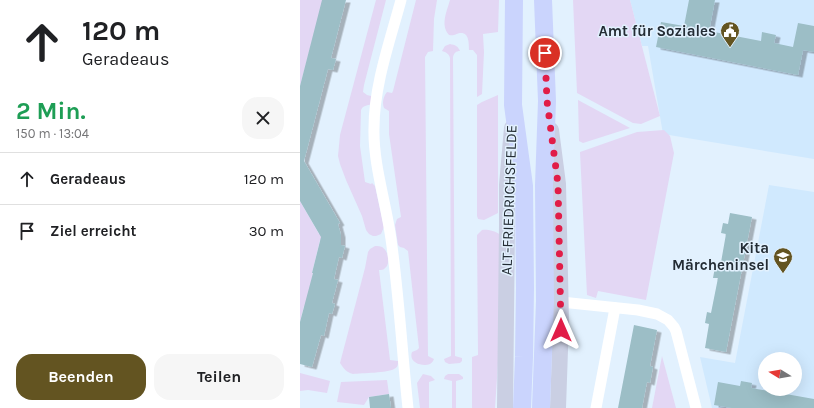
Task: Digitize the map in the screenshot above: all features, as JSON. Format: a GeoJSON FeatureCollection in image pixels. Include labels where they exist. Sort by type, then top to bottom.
{"type":"FeatureCollection","features":[{"type":"Feature","properties":{"kind":"main road"},"geometry":{"type":"LineString","coordinates":[[514,0],[514,104]]}},
{"type":"Feature","properties":{"kind":"main road"},"geometry":{"type":"LineString","coordinates":[[542,408],[545,301],[544,185],[547,101],[543,0]]}},
{"type":"Feature","properties":{"kind":"main road"},"geometry":{"type":"LineString","coordinates":[[547,101],[558,184],[561,302],[558,408]]}},
{"type":"Feature","properties":{"kind":"main road","name":"ALT-FRIEDRICHSFELDE"},"geometry":{"type":"LineString","coordinates":[[504,408],[507,185],[514,104]]}},
{"type":"Feature","properties":{"kind":"main road","name":"ALT-FRIEDRICHSFELDE"},"geometry":{"type":"LineString","coordinates":[[514,104],[524,186],[525,295],[522,408]]}},
{"type":"Feature","properties":{"kind":"street"},"geometry":{"type":"LineString","coordinates":[[401,0],[378,87],[374,127],[376,154],[391,238],[408,408]]}},
{"type":"Feature","properties":{"kind":"street"},"geometry":{"type":"LineString","coordinates":[[561,302],[638,310],[657,314],[668,320],[674,326],[696,408]]}},
{"type":"Feature","properties":{"kind":"street"},"geometry":{"type":"LineString","coordinates":[[596,408],[615,308]]}},
{"type":"Feature","properties":{"kind":"shaded area"},"geometry":{"type":"Polygon","coordinates":[[[300,0],[323,0],[300,86],[300,0]]]}},
{"type":"Feature","properties":{"kind":"shaded area"},"geometry":{"type":"Polygon","coordinates":[[[376,0],[386,0],[364,85],[363,92],[372,98],[371,104],[364,106],[361,110],[360,146],[365,182],[372,183],[375,186],[384,227],[381,234],[373,236],[366,230],[362,216],[346,180],[338,156],[340,135],[376,0]]]}},
{"type":"Feature","properties":{"kind":"shaded area"},"geometry":{"type":"Polygon","coordinates":[[[416,0],[437,0],[434,19],[433,51],[428,52],[425,57],[428,356],[434,359],[427,365],[417,363],[411,356],[412,352],[419,348],[408,251],[398,245],[395,225],[397,219],[401,217],[389,134],[389,111],[384,108],[383,102],[387,92],[392,93],[393,91],[416,0]]]}},
{"type":"Feature","properties":{"kind":"shaded area"},"geometry":{"type":"Polygon","coordinates":[[[450,0],[499,0],[498,32],[483,34],[484,52],[482,94],[477,97],[477,55],[473,50],[469,50],[468,38],[465,34],[460,33],[449,35],[446,31],[445,18],[450,0]]]}},
{"type":"Feature","properties":{"kind":"shaded area"},"geometry":{"type":"Polygon","coordinates":[[[573,0],[630,0],[660,116],[641,124],[633,123],[577,93],[573,0]]]}},
{"type":"Feature","properties":{"kind":"shaded area"},"geometry":{"type":"Polygon","coordinates":[[[630,0],[814,0],[814,159],[663,134],[648,46],[642,46],[630,0]]]}},
{"type":"Feature","properties":{"kind":"shaded area"},"geometry":{"type":"Polygon","coordinates":[[[450,44],[456,46],[460,51],[455,52],[453,57],[455,356],[462,358],[462,361],[460,363],[449,364],[445,362],[444,359],[451,356],[450,58],[447,53],[442,51],[445,46],[450,44]]]}},
{"type":"Feature","properties":{"kind":"shaded area"},"geometry":{"type":"Polygon","coordinates":[[[498,95],[498,213],[484,220],[478,219],[477,216],[477,105],[498,95]]]}},
{"type":"Feature","properties":{"kind":"shaded area"},"geometry":{"type":"Polygon","coordinates":[[[578,100],[630,128],[583,143],[579,141],[578,100]]]}},
{"type":"Feature","properties":{"kind":"shaded area"},"geometry":{"type":"Polygon","coordinates":[[[664,130],[670,136],[674,153],[646,300],[598,291],[596,298],[587,295],[580,152],[637,132],[664,130]]]}},
{"type":"Feature","properties":{"kind":"shaded area","name":"Kita Märcheninsel"},"geometry":{"type":"Polygon","coordinates":[[[769,185],[814,192],[814,408],[712,408],[700,357],[735,363],[769,185]]]}},
{"type":"Feature","properties":{"kind":"shaded area"},"geometry":{"type":"Polygon","coordinates":[[[300,201],[319,234],[321,234],[322,240],[320,240],[306,307],[304,306],[300,322],[300,201]]]}},
{"type":"Feature","properties":{"kind":"shaded area"},"geometry":{"type":"Polygon","coordinates":[[[482,230],[491,230],[499,234],[499,348],[495,408],[472,408],[472,357],[478,355],[477,235],[482,230]]]}},
{"type":"Feature","properties":{"kind":"shaded area"},"geometry":{"type":"Polygon","coordinates":[[[375,246],[380,246],[384,249],[388,257],[387,266],[382,270],[379,270],[390,360],[398,361],[398,365],[391,370],[386,371],[353,374],[345,370],[340,363],[368,252],[375,246]]]}},
{"type":"Feature","properties":{"kind":"shaded area"},"geometry":{"type":"Polygon","coordinates":[[[662,356],[676,408],[652,408],[662,356]]]}},
{"type":"Feature","properties":{"kind":"shaded area"},"geometry":{"type":"Polygon","coordinates":[[[300,373],[330,381],[327,393],[308,390],[300,391],[300,373]]]}},
{"type":"Feature","properties":{"kind":"shaded area"},"geometry":{"type":"Polygon","coordinates":[[[423,374],[431,376],[435,380],[429,382],[429,408],[420,408],[417,383],[423,374]]]}},
{"type":"Feature","properties":{"kind":"shaded area"},"geometry":{"type":"Polygon","coordinates":[[[448,374],[459,374],[463,377],[463,379],[456,381],[456,408],[452,408],[452,381],[444,379],[448,374]]]}},
{"type":"Feature","properties":{"kind":"shaded area"},"geometry":{"type":"Polygon","coordinates":[[[387,380],[389,394],[369,397],[364,405],[337,402],[341,382],[387,380]]]}},
{"type":"Feature","properties":{"kind":"building"},"geometry":{"type":"Polygon","coordinates":[[[322,0],[346,0],[331,58],[336,59],[333,70],[328,69],[304,161],[340,223],[338,224],[341,235],[341,245],[345,246],[342,258],[339,257],[334,279],[338,280],[332,303],[335,304],[332,314],[329,313],[324,336],[321,335],[312,367],[300,364],[300,322],[321,237],[300,201],[300,86],[322,0]]]}},
{"type":"Feature","properties":{"kind":"building","name":"Amt für Soziales"},"geometry":{"type":"Polygon","coordinates":[[[689,0],[715,0],[709,31],[761,41],[762,32],[776,35],[774,43],[793,47],[798,23],[814,26],[814,52],[803,50],[798,75],[656,47],[661,22],[684,26],[689,0]]]}},
{"type":"Feature","properties":{"kind":"building"},"geometry":{"type":"Polygon","coordinates":[[[730,213],[752,217],[726,352],[705,348],[709,324],[705,323],[707,312],[711,313],[718,278],[713,278],[715,267],[720,268],[726,234],[721,233],[723,223],[728,224],[730,213]]]}},
{"type":"Feature","properties":{"kind":"building"},"geometry":{"type":"Polygon","coordinates":[[[634,325],[657,330],[650,366],[653,367],[650,383],[647,382],[642,408],[618,408],[634,325]]]}},
{"type":"Feature","properties":{"kind":"building"},"geometry":{"type":"Polygon","coordinates":[[[741,381],[752,383],[751,388],[758,389],[758,396],[797,396],[814,399],[814,408],[732,408],[714,405],[718,382],[740,386],[741,381]]]}},
{"type":"Feature","properties":{"kind":"building"},"geometry":{"type":"Polygon","coordinates":[[[389,394],[391,408],[370,408],[369,397],[389,394]]]}},
{"type":"Feature","properties":{"kind":"place","name":"Amt für Soziales"},"geometry":{"type":"Point","coordinates":[730,48]}},
{"type":"Feature","properties":{"kind":"place","name":"Kita Märcheninsel"},"geometry":{"type":"Point","coordinates":[783,274]}},
{"type":"Feature","properties":{"kind":"route"},"geometry":{"type":"LineString","coordinates":[[545,53],[547,101],[558,184],[561,330]]}}]}
